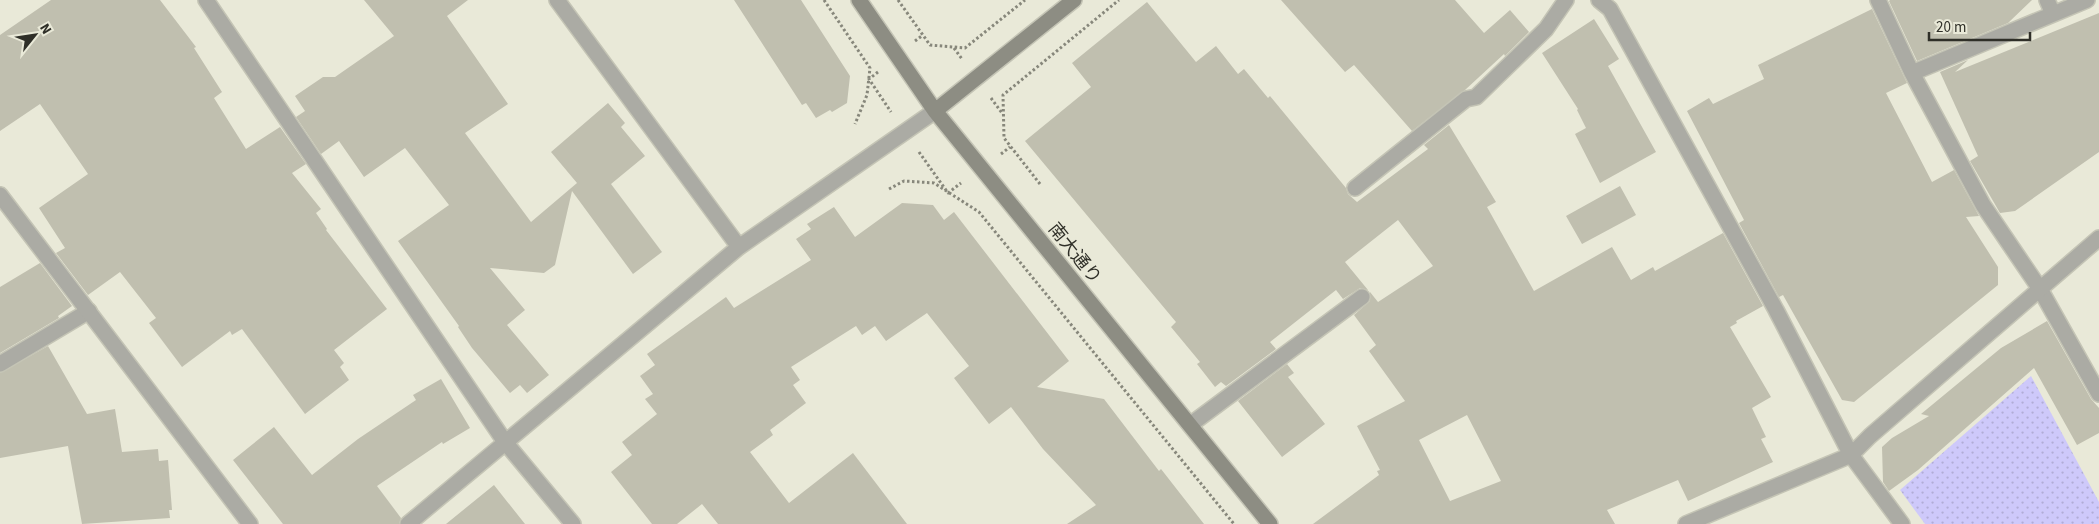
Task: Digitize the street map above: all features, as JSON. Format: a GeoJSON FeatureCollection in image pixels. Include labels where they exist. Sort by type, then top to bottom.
{"type":"FeatureCollection","features":[{"type":"Feature","properties":{"kind":"street"},"geometry":{"type":"LineString","coordinates":[[206,0],[504,442],[573,524]]}},
{"type":"Feature","properties":{"kind":"street"},"geometry":{"type":"LineString","coordinates":[[557,0],[739,247]]}},
{"type":"Feature","properties":{"kind":"street","name":"南大通り"},"geometry":{"type":"LineString","coordinates":[[859,0],[935,111],[1270,524]]}},
{"type":"Feature","properties":{"kind":"street"},"geometry":{"type":"LineString","coordinates":[[408,524],[739,247],[935,111],[1074,0]]}},
{"type":"Feature","properties":{"kind":"street"},"geometry":{"type":"LineString","coordinates":[[1355,188],[1466,99],[1476,97],[1546,30],[1566,0]]}},
{"type":"Feature","properties":{"kind":"street"},"geometry":{"type":"LineString","coordinates":[[1599,0],[1610,9],[1776,310],[1851,455],[1902,524]]}},
{"type":"Feature","properties":{"kind":"street"},"geometry":{"type":"LineString","coordinates":[[1878,0],[1912,73],[1983,205],[2040,289],[2099,394]]}},
{"type":"Feature","properties":{"kind":"street"},"geometry":{"type":"LineString","coordinates":[[2047,0],[2053,14]]}},
{"type":"Feature","properties":{"kind":"street"},"geometry":{"type":"LineString","coordinates":[[1912,73],[2088,0]]}},
{"type":"Feature","properties":{"kind":"street"},"geometry":{"type":"LineString","coordinates":[[0,194],[250,524]]}},
{"type":"Feature","properties":{"kind":"street"},"geometry":{"type":"LineString","coordinates":[[1686,524],[1851,455],[1870,436],[2099,238]]}},
{"type":"Feature","properties":{"kind":"street"},"geometry":{"type":"LineString","coordinates":[[1190,425],[1362,297]]}},
{"type":"Feature","properties":{"kind":"street"},"geometry":{"type":"LineString","coordinates":[[0,364],[89,311]]}},
{"type":"Feature","properties":{"kind":"path"},"geometry":{"type":"LineString","coordinates":[[824,0],[870,68],[868,95],[855,124]]}},
{"type":"Feature","properties":{"kind":"path"},"geometry":{"type":"LineString","coordinates":[[898,0],[930,45],[965,48],[1025,0]]}},
{"type":"Feature","properties":{"kind":"path"},"geometry":{"type":"LineString","coordinates":[[1040,184],[1004,138],[1003,95],[1119,0]]}},
{"type":"Feature","properties":{"kind":"path"},"geometry":{"type":"LineString","coordinates":[[889,189],[904,181],[934,183],[979,212],[1234,524]]}},
{"type":"Feature","properties":{"kind":"shaded area"},"geometry":{"type":"Polygon","coordinates":[[[2031,376],[2099,502],[2099,524],[1925,524],[1900,490],[2031,376]]]}},
{"type":"Feature","properties":{"kind":"building"},"geometry":{"type":"Polygon","coordinates":[[[51,0],[160,0],[196,47],[194,48],[222,92],[214,98],[246,149],[280,127],[306,164],[292,173],[321,209],[316,213],[326,230],[387,309],[334,350],[344,363],[340,367],[349,380],[305,414],[242,329],[232,335],[230,331],[182,367],[149,323],[156,318],[120,272],[88,295],[56,253],[65,248],[39,208],[88,174],[40,104],[0,131],[0,35],[51,0]]]}},
{"type":"Feature","properties":{"kind":"building"},"geometry":{"type":"Polygon","coordinates":[[[364,0],[468,0],[447,16],[508,104],[465,133],[531,222],[577,183],[551,152],[608,103],[625,123],[621,127],[645,156],[611,184],[662,252],[633,274],[572,191],[555,265],[544,273],[490,268],[525,310],[507,325],[549,375],[527,393],[520,385],[510,393],[472,348],[459,326],[398,241],[449,205],[405,148],[364,177],[339,141],[321,154],[296,117],[305,111],[295,96],[323,77],[335,77],[394,36],[364,0]]]}},
{"type":"Feature","properties":{"kind":"building"},"geometry":{"type":"Polygon","coordinates":[[[734,0],[801,0],[850,76],[847,103],[832,112],[830,110],[816,118],[806,103],[802,105],[734,0]]]}},
{"type":"Feature","properties":{"kind":"building"},"geometry":{"type":"Polygon","coordinates":[[[1281,0],[1455,0],[1484,33],[1510,10],[1529,32],[1505,56],[1504,54],[1465,90],[1412,131],[1354,65],[1345,72],[1281,0]]]}},
{"type":"Feature","properties":{"kind":"building"},"geometry":{"type":"Polygon","coordinates":[[[1890,0],[2032,0],[2008,23],[1917,61],[1890,0]]]}},
{"type":"Feature","properties":{"kind":"building"},"geometry":{"type":"Polygon","coordinates":[[[1147,2],[1196,62],[1216,46],[1238,74],[1244,69],[1268,98],[1270,96],[1346,188],[1348,194],[1357,202],[1428,149],[1424,145],[1449,125],[1496,202],[1487,207],[1534,291],[1612,247],[1631,280],[1653,267],[1655,271],[1723,233],[1763,306],[1736,321],[1737,323],[1730,327],[1771,397],[1752,408],[1766,437],[1761,439],[1773,462],[1688,501],[1678,480],[1607,510],[1615,524],[1313,524],[1379,475],[1377,471],[1380,470],[1357,426],[1405,401],[1369,351],[1376,345],[1354,315],[1370,301],[1370,292],[1378,302],[1433,266],[1398,220],[1345,262],[1368,290],[1360,288],[1343,299],[1336,290],[1270,342],[1276,349],[1226,386],[1221,382],[1215,387],[1197,364],[1200,362],[1171,327],[1176,322],[1025,141],[1091,87],[1072,63],[1147,2]],[[1467,415],[1419,440],[1450,501],[1501,481],[1467,415]]]}},
{"type":"Feature","properties":{"kind":"building"},"geometry":{"type":"Polygon","coordinates":[[[1872,9],[1907,83],[1886,93],[1932,182],[1954,170],[1979,216],[1966,217],[1998,267],[1998,285],[1854,402],[1842,400],[1783,295],[1779,297],[1739,223],[1744,220],[1687,111],[1709,98],[1713,104],[1764,79],[1758,65],[1872,9]]]}},
{"type":"Feature","properties":{"kind":"building"},"geometry":{"type":"Polygon","coordinates":[[[2099,13],[2099,152],[2015,211],[2000,213],[1970,161],[1978,156],[1940,72],[1968,60],[1955,72],[2099,13]]]}},
{"type":"Feature","properties":{"kind":"building"},"geometry":{"type":"Polygon","coordinates":[[[1594,19],[1619,59],[1608,66],[1656,152],[1600,183],[1575,134],[1586,128],[1578,109],[1542,53],[1594,19]]]}},
{"type":"Feature","properties":{"kind":"building"},"geometry":{"type":"Polygon","coordinates":[[[1620,186],[1636,215],[1582,244],[1566,216],[1620,186]]]}},
{"type":"Feature","properties":{"kind":"building"},"geometry":{"type":"Polygon","coordinates":[[[902,203],[933,205],[944,220],[954,212],[1069,361],[1037,387],[1104,399],[1159,471],[1161,469],[1204,524],[1067,524],[1096,505],[1043,449],[1011,407],[989,424],[954,378],[969,366],[927,313],[886,341],[875,326],[862,335],[856,326],[791,367],[800,380],[793,385],[806,403],[770,430],[773,435],[750,452],[789,503],[853,453],[907,524],[718,524],[702,504],[677,524],[652,524],[611,472],[632,455],[622,442],[657,414],[645,399],[653,394],[640,376],[655,365],[647,354],[726,297],[734,308],[811,260],[796,239],[811,229],[807,224],[834,207],[855,237],[902,203]]]}},
{"type":"Feature","properties":{"kind":"building"},"geometry":{"type":"Polygon","coordinates":[[[40,263],[72,306],[58,316],[59,318],[0,353],[0,287],[40,263]]]}},
{"type":"Feature","properties":{"kind":"building"},"geometry":{"type":"Polygon","coordinates":[[[2047,321],[2091,399],[2099,408],[2099,433],[2077,445],[2034,368],[1918,470],[1889,491],[1883,482],[1882,447],[1892,438],[1929,416],[1921,414],[2001,348],[2047,321]]]}},
{"type":"Feature","properties":{"kind":"building"},"geometry":{"type":"Polygon","coordinates":[[[48,346],[87,414],[115,409],[122,452],[158,449],[159,461],[168,460],[172,510],[169,510],[170,518],[82,524],[68,446],[0,458],[0,373],[48,346]]]}},
{"type":"Feature","properties":{"kind":"building"},"geometry":{"type":"Polygon","coordinates":[[[1287,364],[1294,373],[1288,377],[1325,424],[1282,457],[1238,401],[1287,364]]]}},
{"type":"Feature","properties":{"kind":"building"},"geometry":{"type":"Polygon","coordinates":[[[441,379],[470,428],[443,444],[442,442],[377,486],[401,518],[399,524],[283,524],[233,460],[274,427],[312,475],[358,439],[416,400],[413,395],[441,379]]]}},
{"type":"Feature","properties":{"kind":"building"},"geometry":{"type":"Polygon","coordinates":[[[494,485],[525,524],[446,524],[494,485]]]}}]}
